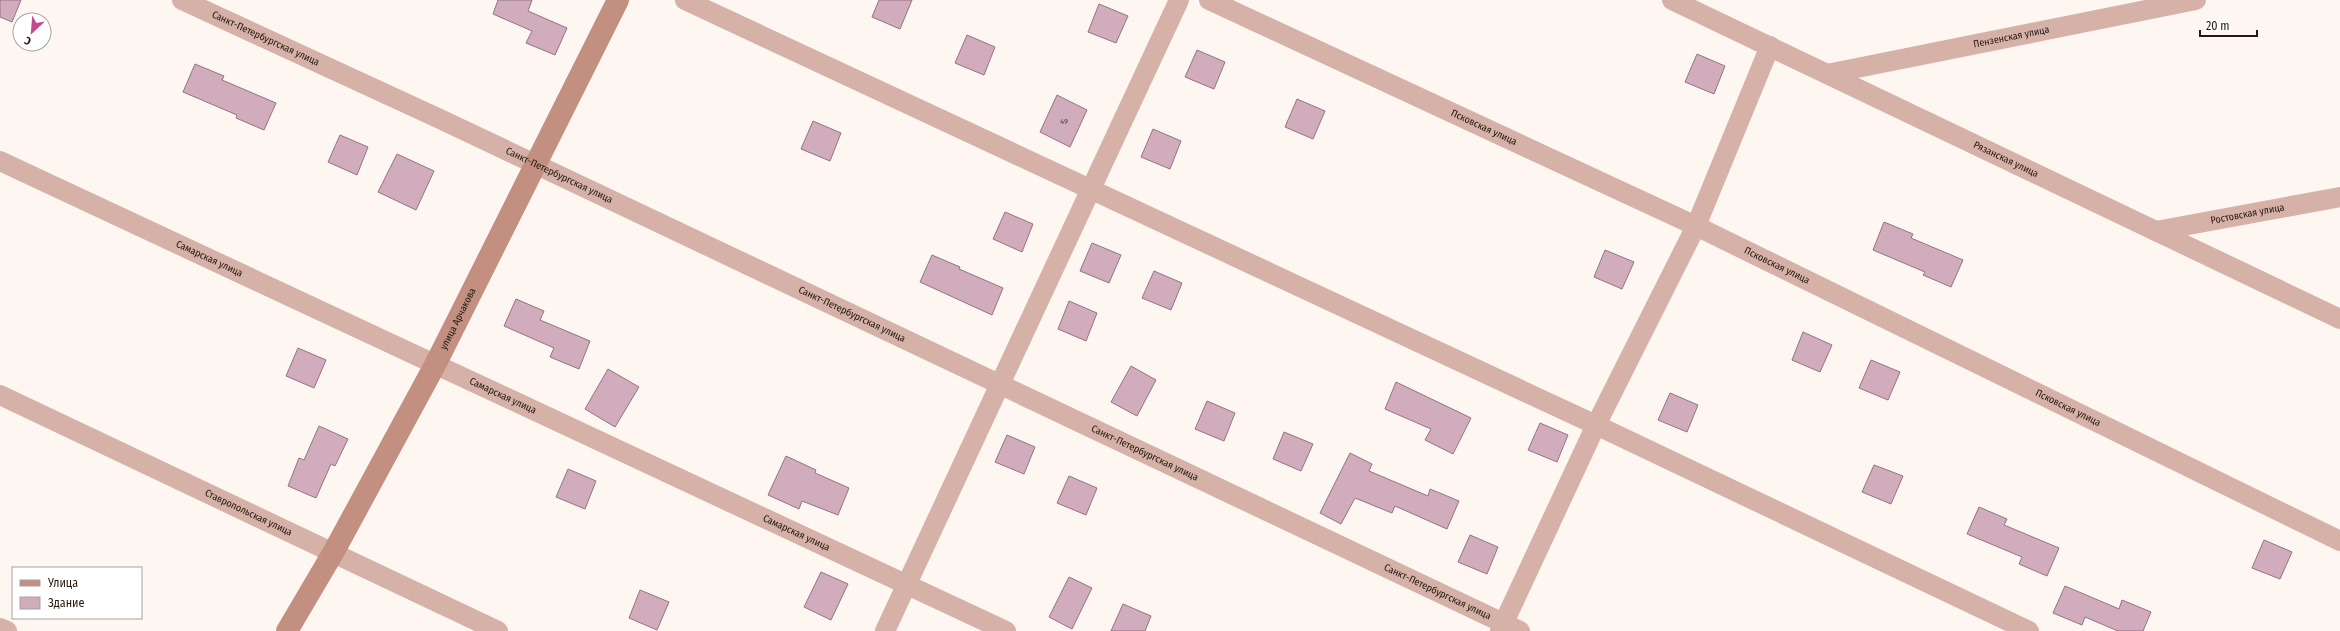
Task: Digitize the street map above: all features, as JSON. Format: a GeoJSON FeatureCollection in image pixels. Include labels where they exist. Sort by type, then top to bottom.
{"type":"FeatureCollection","features":[{"type":"Feature","properties":{"kind":"street","name":"Санкт-Петербургская улица"},"geometry":{"type":"LineString","coordinates":[[182,0],[534,164],[1508,628]]}},
{"type":"Feature","properties":{"kind":"street","name":"улица Арчакова"},"geometry":{"type":"LineString","coordinates":[[287,631],[333,553],[435,365],[534,164],[618,0]]}},
{"type":"Feature","properties":{"kind":"street"},"geometry":{"type":"LineString","coordinates":[[685,0],[1596,425],[2029,631]]}},
{"type":"Feature","properties":{"kind":"street"},"geometry":{"type":"LineString","coordinates":[[885,631],[1090,188],[1179,0]]}},
{"type":"Feature","properties":{"kind":"street","name":"Псковская улица"},"geometry":{"type":"LineString","coordinates":[[1209,0],[1696,226],[2340,541]]}},
{"type":"Feature","properties":{"kind":"street","name":"Рязанская улица"},"geometry":{"type":"LineString","coordinates":[[1672,0],[2340,320]]}},
{"type":"Feature","properties":{"kind":"street","name":"Пензенская улица"},"geometry":{"type":"LineString","coordinates":[[1827,74],[2196,0]]}},
{"type":"Feature","properties":{"kind":"street"},"geometry":{"type":"LineString","coordinates":[[1508,628],[1596,425],[1696,226],[1770,46]]}},
{"type":"Feature","properties":{"kind":"street","name":"Самарская улица"},"geometry":{"type":"LineString","coordinates":[[0,161],[1006,631]]}},
{"type":"Feature","properties":{"kind":"street","name":"Ростовская улица"},"geometry":{"type":"LineString","coordinates":[[2156,231],[2340,197]]}},
{"type":"Feature","properties":{"kind":"street","name":"Ставропольская улица"},"geometry":{"type":"LineString","coordinates":[[0,395],[498,631]]}},
{"type":"Feature","properties":{"kind":"street"},"geometry":{"type":"LineString","coordinates":[[0,628],[7,631]]}},
{"type":"Feature","properties":{"kind":"building"},"geometry":{"type":"Polygon","coordinates":[[[0,0],[21,0],[16,12],[12,12],[12,22],[0,17],[0,0]]]}},
{"type":"Feature","properties":{"kind":"building"},"geometry":{"type":"Polygon","coordinates":[[[498,0],[532,0],[528,11],[567,28],[555,55],[526,43],[532,31],[493,14],[498,0]]]}},
{"type":"Feature","properties":{"kind":"building"},"geometry":{"type":"Polygon","coordinates":[[[879,0],[912,0],[900,29],[872,17],[879,0]]]}},
{"type":"Feature","properties":{"kind":"building"},"geometry":{"type":"Polygon","coordinates":[[[1099,4],[1128,16],[1116,43],[1088,32],[1099,4]]]}},
{"type":"Feature","properties":{"kind":"building"},"geometry":{"type":"Polygon","coordinates":[[[967,35],[995,47],[984,75],[955,63],[967,35]]]}},
{"type":"Feature","properties":{"kind":"building"},"geometry":{"type":"Polygon","coordinates":[[[1197,50],[1225,62],[1214,89],[1185,77],[1197,50]]]}},
{"type":"Feature","properties":{"kind":"building"},"geometry":{"type":"Polygon","coordinates":[[[1697,54],[1725,66],[1714,94],[1685,82],[1697,54]]]}},
{"type":"Feature","properties":{"kind":"building"},"geometry":{"type":"Polygon","coordinates":[[[195,64],[224,76],[222,80],[276,103],[264,130],[236,118],[237,115],[183,92],[195,64]]]}},
{"type":"Feature","properties":{"kind":"building"},"geometry":{"type":"Polygon","coordinates":[[[1057,95],[1087,110],[1070,147],[1040,132],[1057,95]]]}},
{"type":"Feature","properties":{"kind":"building"},"geometry":{"type":"Polygon","coordinates":[[[1297,99],[1325,111],[1313,139],[1285,127],[1297,99]]]}},
{"type":"Feature","properties":{"kind":"building"},"geometry":{"type":"Polygon","coordinates":[[[813,121],[841,133],[830,161],[801,149],[813,121]]]}},
{"type":"Feature","properties":{"kind":"building"},"geometry":{"type":"Polygon","coordinates":[[[1153,129],[1181,141],[1170,169],[1141,157],[1153,129]]]}},
{"type":"Feature","properties":{"kind":"building"},"geometry":{"type":"Polygon","coordinates":[[[340,135],[368,147],[357,175],[328,162],[340,135]]]}},
{"type":"Feature","properties":{"kind":"building"},"geometry":{"type":"Polygon","coordinates":[[[397,154],[434,171],[416,210],[378,192],[397,154]]]}},
{"type":"Feature","properties":{"kind":"building"},"geometry":{"type":"Polygon","coordinates":[[[1005,212],[1033,224],[1022,252],[993,239],[1005,212]]]}},
{"type":"Feature","properties":{"kind":"building"},"geometry":{"type":"Polygon","coordinates":[[[1884,222],[1913,234],[1911,238],[1963,260],[1951,287],[1923,275],[1925,272],[1873,250],[1884,222]]]}},
{"type":"Feature","properties":{"kind":"building"},"geometry":{"type":"Polygon","coordinates":[[[1092,243],[1121,255],[1109,283],[1080,271],[1092,243]]]}},
{"type":"Feature","properties":{"kind":"building"},"geometry":{"type":"Polygon","coordinates":[[[1605,250],[1634,262],[1622,289],[1594,277],[1605,250]]]}},
{"type":"Feature","properties":{"kind":"building"},"geometry":{"type":"Polygon","coordinates":[[[932,255],[960,267],[959,269],[1003,288],[992,315],[920,282],[932,255]]]}},
{"type":"Feature","properties":{"kind":"building"},"geometry":{"type":"Polygon","coordinates":[[[1154,271],[1182,283],[1171,310],[1142,298],[1154,271]]]}},
{"type":"Feature","properties":{"kind":"building"},"geometry":{"type":"Polygon","coordinates":[[[516,299],[544,311],[540,320],[590,341],[579,369],[550,357],[554,348],[504,326],[516,299]]]}},
{"type":"Feature","properties":{"kind":"building"},"geometry":{"type":"Polygon","coordinates":[[[1069,301],[1097,313],[1086,341],[1058,329],[1069,301]]]}},
{"type":"Feature","properties":{"kind":"building"},"geometry":{"type":"Polygon","coordinates":[[[1803,332],[1832,345],[1820,372],[1792,360],[1803,332]]]}},
{"type":"Feature","properties":{"kind":"building"},"geometry":{"type":"Polygon","coordinates":[[[298,348],[326,360],[314,388],[286,376],[298,348]]]}},
{"type":"Feature","properties":{"kind":"building"},"geometry":{"type":"Polygon","coordinates":[[[1871,360],[1900,372],[1888,400],[1859,388],[1871,360]]]}},
{"type":"Feature","properties":{"kind":"building"},"geometry":{"type":"Polygon","coordinates":[[[1131,366],[1156,380],[1137,416],[1111,402],[1131,366]]]}},
{"type":"Feature","properties":{"kind":"building"},"geometry":{"type":"Polygon","coordinates":[[[608,369],[639,387],[615,427],[585,409],[608,369]]]}},
{"type":"Feature","properties":{"kind":"building"},"geometry":{"type":"Polygon","coordinates":[[[1396,382],[1471,418],[1453,454],[1425,440],[1431,429],[1385,409],[1396,382]]]}},
{"type":"Feature","properties":{"kind":"building"},"geometry":{"type":"Polygon","coordinates":[[[1670,393],[1698,405],[1687,432],[1658,420],[1670,393]]]}},
{"type":"Feature","properties":{"kind":"building"},"geometry":{"type":"Polygon","coordinates":[[[1207,401],[1235,413],[1224,441],[1195,429],[1207,401]]]}},
{"type":"Feature","properties":{"kind":"building"},"geometry":{"type":"Polygon","coordinates":[[[1540,423],[1568,435],[1557,462],[1528,450],[1540,423]]]}},
{"type":"Feature","properties":{"kind":"building"},"geometry":{"type":"Polygon","coordinates":[[[319,426],[348,439],[335,466],[331,464],[316,498],[288,486],[299,458],[304,460],[319,426]]]}},
{"type":"Feature","properties":{"kind":"building"},"geometry":{"type":"Polygon","coordinates":[[[1284,432],[1313,444],[1301,471],[1273,459],[1284,432]]]}},
{"type":"Feature","properties":{"kind":"building"},"geometry":{"type":"Polygon","coordinates":[[[1007,435],[1035,447],[1024,474],[995,462],[1007,435]]]}},
{"type":"Feature","properties":{"kind":"building"},"geometry":{"type":"Polygon","coordinates":[[[1350,453],[1372,464],[1369,471],[1428,496],[1430,489],[1459,501],[1447,529],[1395,506],[1392,513],[1355,498],[1341,524],[1320,513],[1350,453]]]}},
{"type":"Feature","properties":{"kind":"building"},"geometry":{"type":"Polygon","coordinates":[[[786,456],[816,470],[815,473],[849,488],[838,515],[802,501],[799,509],[768,495],[786,456]]]}},
{"type":"Feature","properties":{"kind":"building"},"geometry":{"type":"Polygon","coordinates":[[[1874,465],[1903,476],[1891,504],[1862,492],[1874,465]]]}},
{"type":"Feature","properties":{"kind":"building"},"geometry":{"type":"Polygon","coordinates":[[[568,469],[596,481],[585,509],[556,497],[568,469]]]}},
{"type":"Feature","properties":{"kind":"building"},"geometry":{"type":"Polygon","coordinates":[[[1069,476],[1097,488],[1086,515],[1057,503],[1069,476]]]}},
{"type":"Feature","properties":{"kind":"building"},"geometry":{"type":"Polygon","coordinates":[[[1979,507],[2007,519],[2004,525],[2059,548],[2047,576],[2019,564],[2022,557],[1967,534],[1979,507]]]}},
{"type":"Feature","properties":{"kind":"building"},"geometry":{"type":"Polygon","coordinates":[[[1470,535],[1498,547],[1487,574],[1458,562],[1470,535]]]}},
{"type":"Feature","properties":{"kind":"building"},"geometry":{"type":"Polygon","coordinates":[[[2264,540],[2292,552],[2280,579],[2252,568],[2264,540]]]}},
{"type":"Feature","properties":{"kind":"building"},"geometry":{"type":"Polygon","coordinates":[[[821,572],[848,584],[831,620],[804,607],[821,572]]]}},
{"type":"Feature","properties":{"kind":"building"},"geometry":{"type":"Polygon","coordinates":[[[1069,577],[1092,588],[1072,629],[1049,617],[1069,577]]]}},
{"type":"Feature","properties":{"kind":"building"},"geometry":{"type":"Polygon","coordinates":[[[2065,586],[2119,609],[2122,600],[2151,612],[2143,631],[2118,631],[2085,617],[2082,625],[2053,613],[2065,586]]]}},
{"type":"Feature","properties":{"kind":"building"},"geometry":{"type":"Polygon","coordinates":[[[640,590],[669,602],[657,630],[629,618],[640,590]]]}},
{"type":"Feature","properties":{"kind":"building"},"geometry":{"type":"Polygon","coordinates":[[[1123,604],[1151,616],[1145,631],[1111,631],[1123,604]]]}}]}
